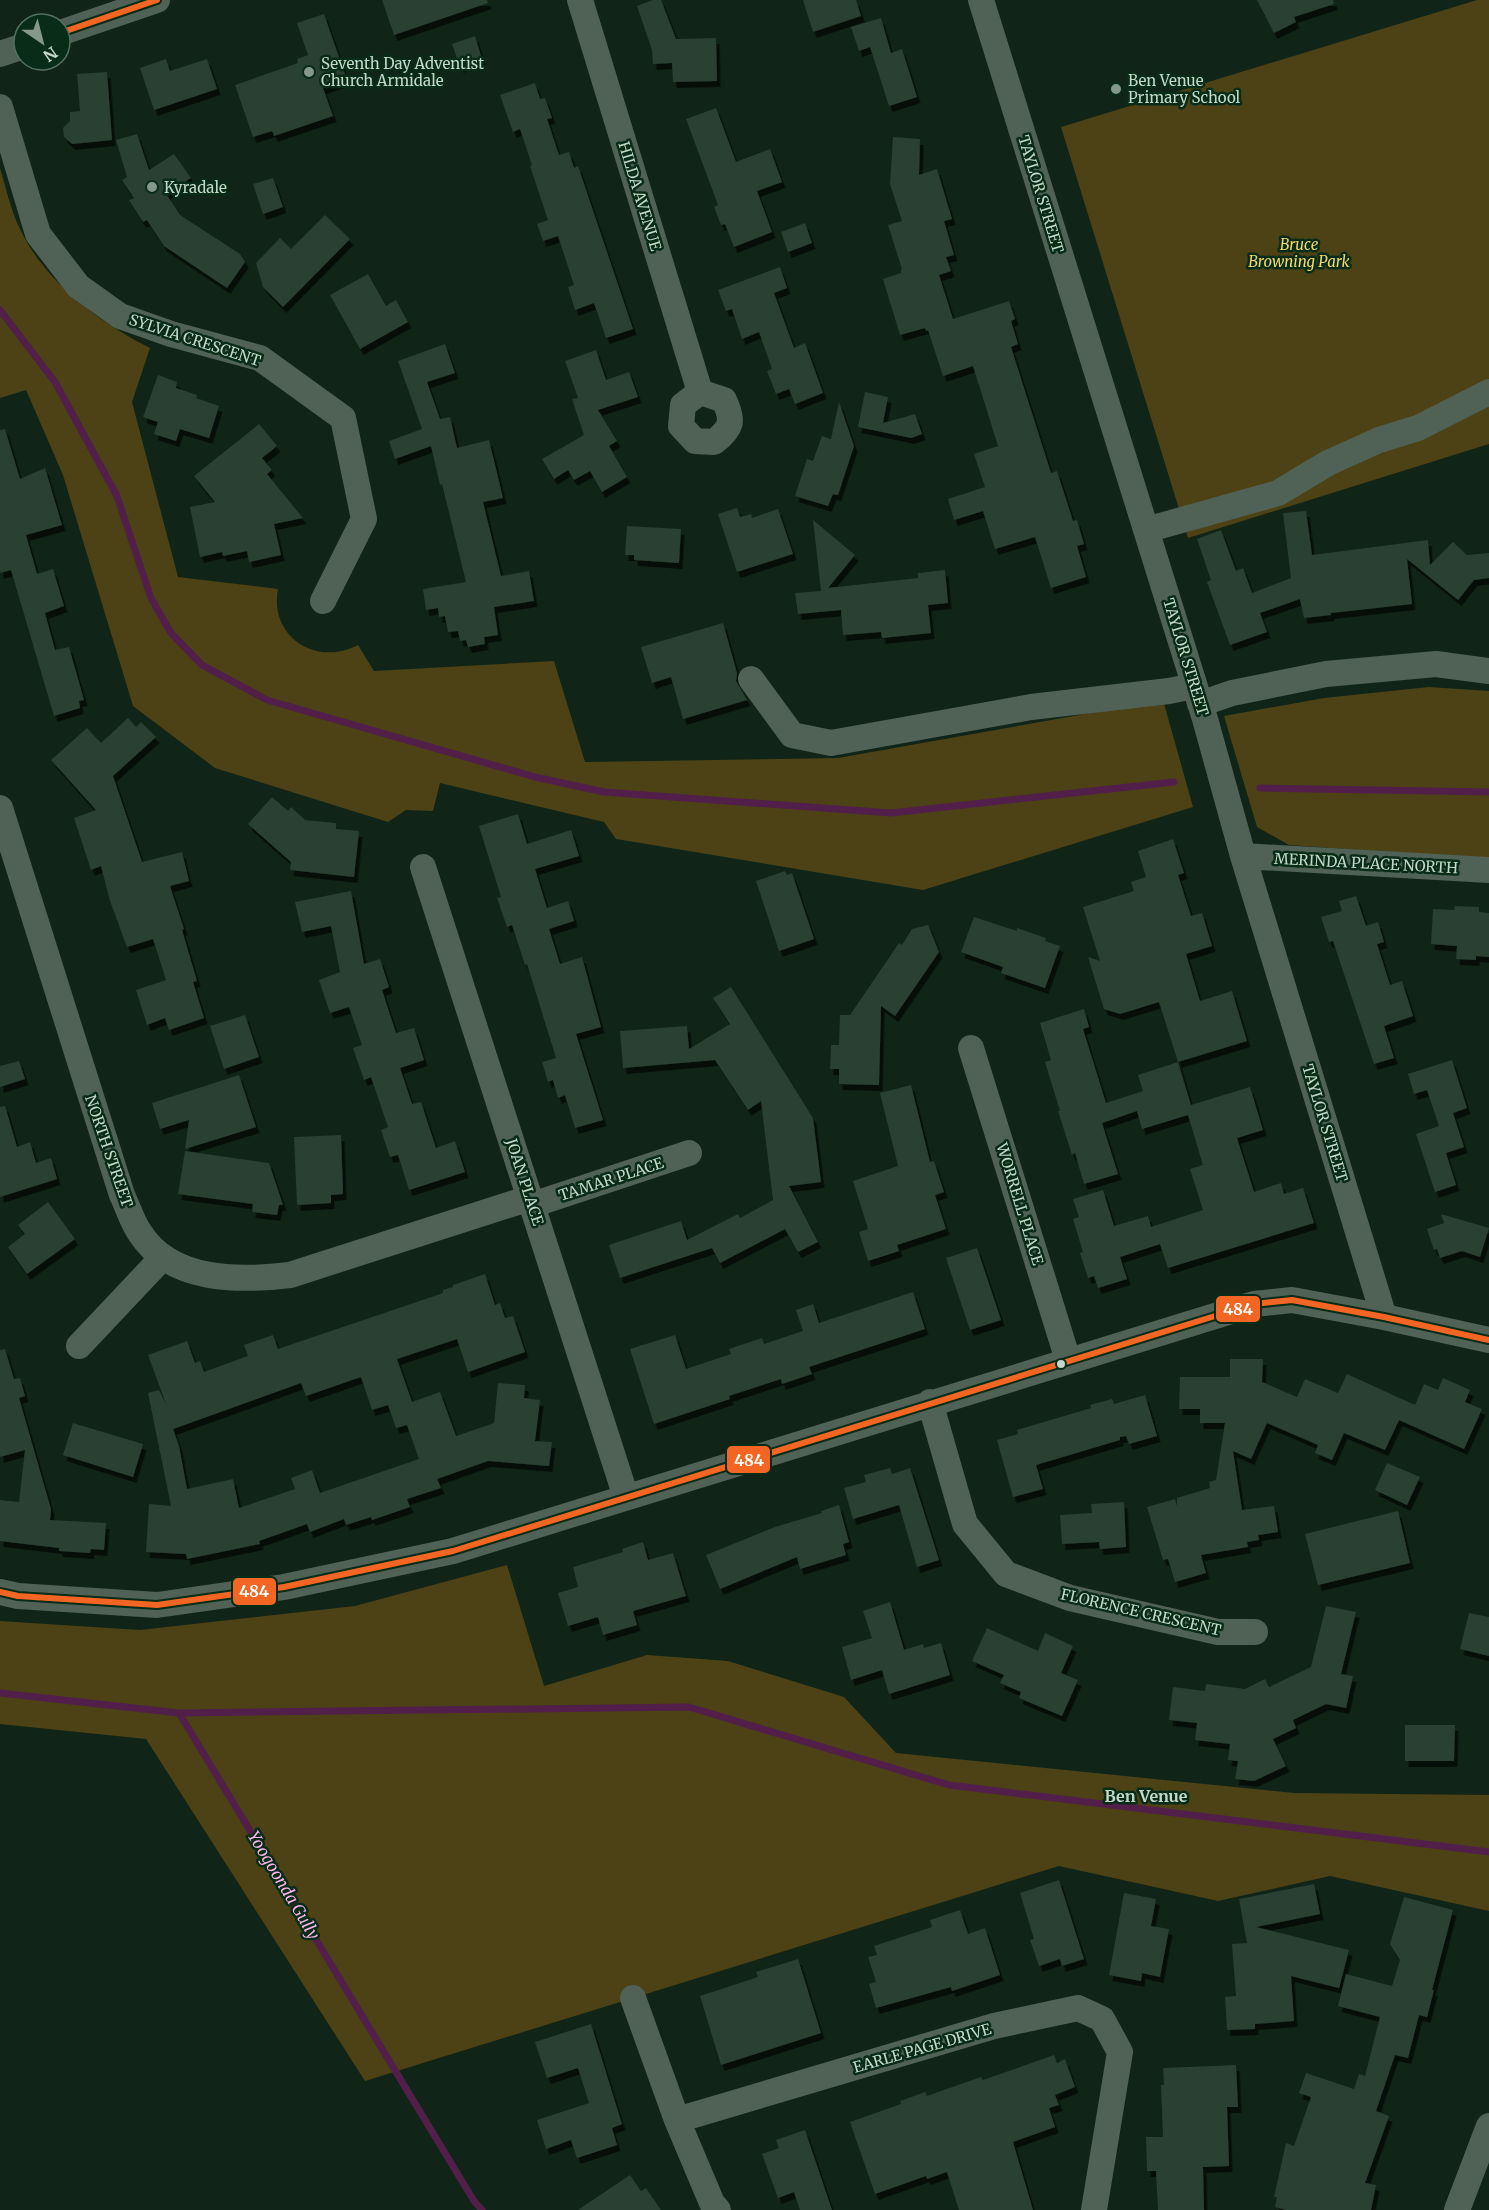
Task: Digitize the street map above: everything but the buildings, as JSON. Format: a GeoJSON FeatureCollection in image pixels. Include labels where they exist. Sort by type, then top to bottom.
{"type":"FeatureCollection","features":[{"type":"Feature","properties":{"kind":"street"},"geometry":{"type":"LineString","coordinates":[[72,29],[157,0]]}},
{"type":"Feature","properties":{"kind":"street","name":"HILDA AVENUE"},"geometry":{"type":"LineString","coordinates":[[579,0],[700,392]]}},
{"type":"Feature","properties":{"kind":"street","name":"TAYLOR STREET"},"geometry":{"type":"LineString","coordinates":[[981,0],[1197,695],[1243,856],[1384,1317]]}},
{"type":"Feature","properties":{"kind":"street","name":"SYLVIA CRESCENT"},"geometry":{"type":"LineString","coordinates":[[0,107],[38,234],[78,286],[120,316],[171,334],[260,358],[343,418],[364,519],[323,601]]}},
{"type":"Feature","properties":{"kind":"street"},"geometry":{"type":"LineString","coordinates":[[1146,530],[1278,493],[1328,463],[1379,440],[1418,428],[1489,392]]}},
{"type":"Feature","properties":{"kind":"street"},"geometry":{"type":"LineString","coordinates":[[751,679],[792,735],[831,743],[1031,707],[1169,691],[1197,695],[1232,693],[1326,674],[1436,664],[1489,671]]}},
{"type":"Feature","properties":{"kind":"street","name":"NORTH STREET"},"geometry":{"type":"LineString","coordinates":[[0,808],[122,1195],[140,1234],[162,1258],[189,1270],[228,1277],[258,1279],[290,1275],[531,1202]]}},
{"type":"Feature","properties":{"kind":"street","name":"MERINDA PLACE NORTH"},"geometry":{"type":"LineString","coordinates":[[1243,856],[1489,870]]}},
{"type":"Feature","properties":{"kind":"street","name":"JOAN PLACE"},"geometry":{"type":"LineString","coordinates":[[423,867],[626,1497]]}},
{"type":"Feature","properties":{"kind":"street","name":"WORRELL PLACE"},"geometry":{"type":"LineString","coordinates":[[971,1048],[1068,1360]]}},
{"type":"Feature","properties":{"kind":"street","name":"TAMAR PLACE"},"geometry":{"type":"LineString","coordinates":[[531,1202],[689,1153]]}},
{"type":"Feature","properties":{"kind":"street"},"geometry":{"type":"LineString","coordinates":[[79,1346],[162,1258]]}},
{"type":"Feature","properties":{"kind":"street"},"geometry":{"type":"LineString","coordinates":[[0,1592],[18,1596],[157,1605],[284,1587],[453,1551],[930,1402],[1254,1304],[1292,1300],[1489,1340]]}},
{"type":"Feature","properties":{"kind":"street","name":"FLORENCE CRESCENT"},"geometry":{"type":"LineString","coordinates":[[930,1402],[965,1524],[1006,1574],[1070,1598],[1218,1632],[1255,1632]]}},
{"type":"Feature","properties":{"kind":"street"},"geometry":{"type":"LineString","coordinates":[[633,1998],[677,2120],[712,2203],[718,2210]]}},
{"type":"Feature","properties":{"kind":"street","name":"EARLE PAGE DRIVE"},"geometry":{"type":"LineString","coordinates":[[677,2120],[994,2026],[1078,2008],[1102,2019],[1120,2052],[1094,2210]]}},
{"type":"Feature","properties":{"kind":"street"},"geometry":{"type":"LineString","coordinates":[[1457,2210],[1489,2126]]}},
{"type":"Feature","properties":{"kind":"green space","name":"Bruce Browning Park"},"geometry":{"type":"Polygon","coordinates":[[[1477,0],[1489,0],[1489,444],[1188,538],[1061,127],[1477,0]]]}},
{"type":"Feature","properties":{"kind":"green space"},"geometry":{"type":"Polygon","coordinates":[[[0,168],[17,222],[44,266],[75,299],[93,313],[150,348],[132,402],[178,577],[278,589],[277,606],[288,634],[312,650],[342,651],[358,645],[374,671],[554,661],[585,762],[838,758],[1163,700],[1193,807],[923,890],[616,839],[604,822],[440,783],[433,811],[406,810],[388,822],[215,768],[133,706],[63,475],[26,390],[0,398],[0,168]]]}},
{"type":"Feature","properties":{"kind":"green space"},"geometry":{"type":"Polygon","coordinates":[[[1429,687],[1489,691],[1489,859],[1289,845],[1257,827],[1224,716],[1324,698],[1429,687]]]}},
{"type":"Feature","properties":{"kind":"green space"},"geometry":{"type":"Polygon","coordinates":[[[507,1565],[544,1686],[647,1655],[728,1661],[844,1697],[896,1753],[1294,1793],[1489,1795],[1489,1911],[1330,1876],[1218,1901],[1059,1866],[365,2081],[146,1739],[0,1724],[0,1621],[140,1630],[355,1606],[507,1565]]]}},
{"type":"Feature","properties":{"kind":"waterway"},"geometry":{"type":"LineString","coordinates":[[0,310],[55,382],[117,496],[151,598],[171,633],[202,665],[267,700],[535,777],[604,792],[891,813],[1174,782]]}},
{"type":"Feature","properties":{"kind":"waterway"},"geometry":{"type":"LineString","coordinates":[[1260,788],[1489,792]]}},
{"type":"Feature","properties":{"kind":"waterway","name":"Yoogoonda Gully"},"geometry":{"type":"LineString","coordinates":[[0,1693],[179,1713],[474,2201],[482,2210]]}},
{"type":"Feature","properties":{"kind":"waterway"},"geometry":{"type":"LineString","coordinates":[[179,1713],[689,1707],[949,1785],[1489,1852]]}},
{"type":"Feature","properties":{"kind":"transit line","name":"484"},"geometry":{"type":"LineString","coordinates":[[72,29],[157,0]]}},
{"type":"Feature","properties":{"kind":"transit line","name":"484"},"geometry":{"type":"LineString","coordinates":[[0,1592],[18,1596],[157,1605],[284,1587],[453,1551],[1254,1304],[1292,1300],[1489,1340]]}},
{"type":"Feature","properties":{"kind":"place","name":"Seventh Day Adventist Church Armidale"},"geometry":{"type":"Point","coordinates":[309,72]}},
{"type":"Feature","properties":{"kind":"place","name":"Ben Venue Primary School"},"geometry":{"type":"Point","coordinates":[1116,89]}},
{"type":"Feature","properties":{"kind":"place","name":"Kyradale"},"geometry":{"type":"Point","coordinates":[152,187]}},
{"type":"Feature","properties":{"kind":"district","name":"Ben Venue"},"geometry":{"type":"Point","coordinates":[1146,1796]}}]}
